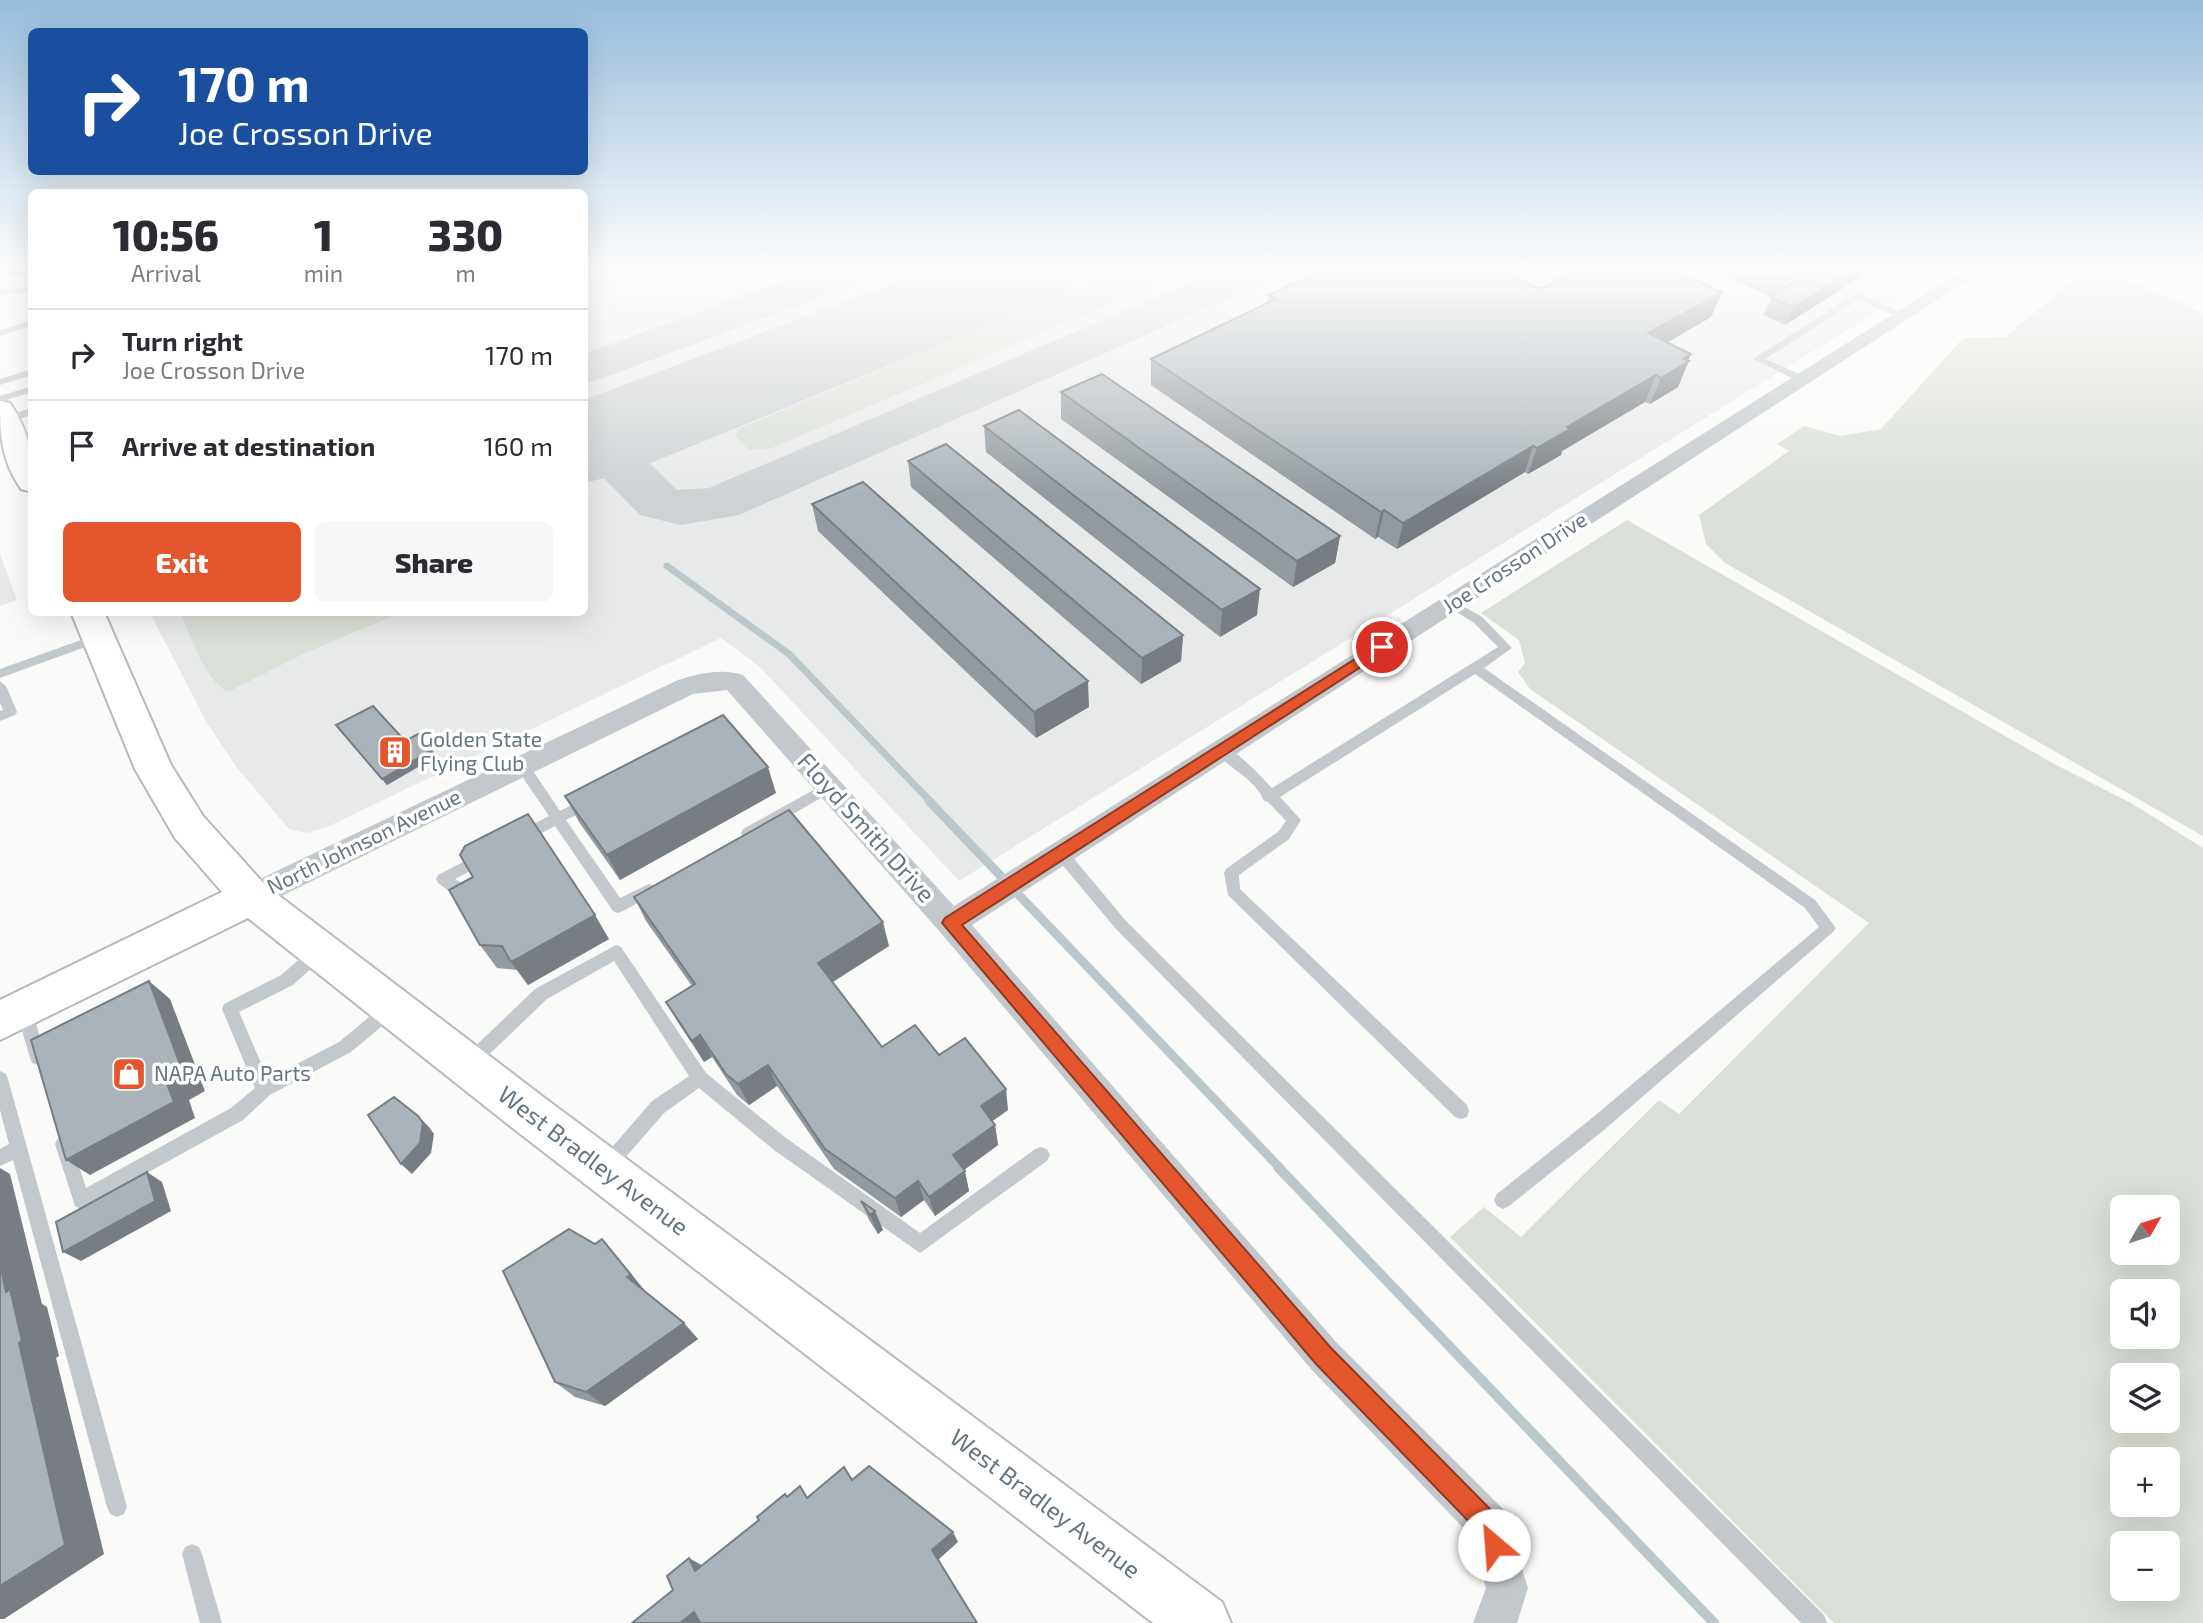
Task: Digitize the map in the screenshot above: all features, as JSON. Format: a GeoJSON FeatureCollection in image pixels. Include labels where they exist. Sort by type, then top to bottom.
{"type":"FeatureCollection","features":[{"type":"Feature","properties":{"kind":"main road"},"geometry":{"type":"LineString","coordinates":[[9,410],[28,467]]}},
{"type":"Feature","properties":{"kind":"main road","name":"West Bradley Avenue"},"geometry":{"type":"LineString","coordinates":[[92,625],[154,769],[172,800],[189,827],[251,897],[604,1170],[1201,1623]]}},
{"type":"Feature","properties":{"kind":"main road","name":"North Johnson Avenue"},"geometry":{"type":"LineString","coordinates":[[12,1015],[251,897]]}},
{"type":"Feature","properties":{"kind":"street","name":"Joe Crosson Drive"},"geometry":{"type":"LineString","coordinates":[[951,923],[1854,347]]}},
{"type":"Feature","properties":{"kind":"street","name":"North Johnson Avenue"},"geometry":{"type":"LineString","coordinates":[[251,897],[687,686],[712,681],[734,681]]}},
{"type":"Feature","properties":{"kind":"street","name":"Floyd Smith Drive"},"geometry":{"type":"LineString","coordinates":[[734,681],[951,923],[1324,1356],[1488,1524],[1507,1588],[1495,1623]]}},
{"type":"Feature","properties":{"kind":"lane"},"geometry":{"type":"LineString","coordinates":[[1777,347],[1758,359],[1802,379]]}},
{"type":"Feature","properties":{"kind":"lane"},"geometry":{"type":"LineString","coordinates":[[0,382],[28,373]]}},
{"type":"Feature","properties":{"kind":"lane"},"geometry":{"type":"LineString","coordinates":[[9,410],[28,393]]}},
{"type":"Feature","properties":{"kind":"lane"},"geometry":{"type":"LineString","coordinates":[[1269,797],[1506,648],[1478,620],[1451,603]]}},
{"type":"Feature","properties":{"kind":"lane"},"geometry":{"type":"LineString","coordinates":[[0,674],[92,625]]}},
{"type":"Feature","properties":{"kind":"lane"},"geometry":{"type":"LineString","coordinates":[[1476,667],[1810,904],[1828,928],[1598,1124],[1503,1199]]}},
{"type":"Feature","properties":{"kind":"lane"},"geometry":{"type":"LineString","coordinates":[[0,686],[10,712],[0,716]]}},
{"type":"Feature","properties":{"kind":"lane"},"geometry":{"type":"LineString","coordinates":[[1220,749],[1247,771],[1269,797],[1294,820],[1284,835],[1231,873],[1234,891],[1461,1111]]}},
{"type":"Feature","properties":{"kind":"lane"},"geometry":{"type":"LineString","coordinates":[[522,766],[618,907],[665,880]]}},
{"type":"Feature","properties":{"kind":"lane"},"geometry":{"type":"LineString","coordinates":[[735,840],[828,787]]}},
{"type":"Feature","properties":{"kind":"lane"},"geometry":{"type":"LineString","coordinates":[[471,896],[443,878],[606,793]]}},
{"type":"Feature","properties":{"kind":"lane"},"geometry":{"type":"LineString","coordinates":[[1052,858],[1816,1623]]}},
{"type":"Feature","properties":{"kind":"lane"},"geometry":{"type":"LineString","coordinates":[[264,1090],[230,1009],[287,980],[321,951]]}},
{"type":"Feature","properties":{"kind":"lane"},"geometry":{"type":"LineString","coordinates":[[467,1065],[541,994],[616,951],[699,1078],[780,1144],[920,1244],[1041,1155]]}},
{"type":"Feature","properties":{"kind":"lane"},"geometry":{"type":"LineString","coordinates":[[58,1123],[81,1200],[237,1114],[264,1090],[345,1047],[393,1007]]}},
{"type":"Feature","properties":{"kind":"lane"},"geometry":{"type":"LineString","coordinates":[[12,1015],[42,1072]]}},
{"type":"Feature","properties":{"kind":"lane"},"geometry":{"type":"LineString","coordinates":[[604,1170],[658,1107],[699,1078]]}},
{"type":"Feature","properties":{"kind":"lane"},"geometry":{"type":"LineString","coordinates":[[0,1079],[117,1507]]}},
{"type":"Feature","properties":{"kind":"lane"},"geometry":{"type":"LineString","coordinates":[[0,1158],[19,1148]]}},
{"type":"Feature","properties":{"kind":"lane"},"geometry":{"type":"LineString","coordinates":[[191,1554],[211,1623]]}},
{"type":"Feature","properties":{"kind":"shaded area"},"geometry":{"type":"Polygon","coordinates":[[[588,347],[1820,347],[959,881],[760,667],[721,638],[325,828],[307,833],[289,829],[237,768],[207,723],[152,616],[588,616],[588,347]]]}},
{"type":"Feature","properties":{"kind":"shaded area"},"geometry":{"type":"Polygon","coordinates":[[[934,347],[1009,347],[772,448],[749,450],[735,436],[738,429],[934,347]]]}},
{"type":"Feature","properties":{"kind":"shaded area"},"geometry":{"type":"Polygon","coordinates":[[[1955,347],[2203,347],[2203,836],[1725,563],[1706,544],[1699,515],[1789,451],[1777,444],[1804,426],[1840,436],[1881,429],[1955,347]]]}},
{"type":"Feature","properties":{"kind":"shaded area"},"geometry":{"type":"Polygon","coordinates":[[[1627,520],[2056,765],[2131,803],[2203,848],[2203,1623],[1834,1623],[1450,1237],[1484,1207],[1521,1237],[1659,1100],[1679,1114],[1869,923],[1530,689],[1518,672],[1525,663],[1519,640],[1481,613],[1627,520]]]}},
{"type":"Feature","properties":{"kind":"shaded area"},"geometry":{"type":"Polygon","coordinates":[[[0,554],[17,600],[0,606],[0,554]]]}},
{"type":"Feature","properties":{"kind":"shaded area"},"geometry":{"type":"Polygon","coordinates":[[[183,616],[393,616],[307,652],[230,691],[214,681],[194,646],[183,616]]]}},
{"type":"Feature","properties":{"kind":"building"},"geometry":{"type":"Polygon","coordinates":[[[1177,347],[1676,347],[1691,354],[1683,359],[1689,361],[1661,378],[1656,375],[1567,427],[1570,429],[1537,448],[1533,446],[1403,523],[1384,510],[1381,512],[1151,359],[1177,347]]]}},
{"type":"Feature","properties":{"kind":"building"},"geometry":{"type":"Polygon","coordinates":[[[1102,374],[1340,536],[1297,561],[1061,392],[1102,374]]]}},
{"type":"Feature","properties":{"kind":"building"},"geometry":{"type":"Polygon","coordinates":[[[1019,410],[1260,589],[1222,610],[984,426],[1019,410]]]}},
{"type":"Feature","properties":{"kind":"building"},"geometry":{"type":"Polygon","coordinates":[[[946,444],[1183,635],[1142,658],[908,461],[946,444]]]}},
{"type":"Feature","properties":{"kind":"building"},"geometry":{"type":"Polygon","coordinates":[[[863,482],[1088,681],[1034,712],[812,504],[863,482]]]}},
{"type":"Feature","properties":{"kind":"building","name":"Golden State Flying Club"},"geometry":{"type":"Polygon","coordinates":[[[373,706],[405,741],[418,734],[432,750],[382,779],[336,725],[373,706]]]}},
{"type":"Feature","properties":{"kind":"building"},"geometry":{"type":"Polygon","coordinates":[[[723,715],[768,767],[607,855],[565,796],[723,715]]]}},
{"type":"Feature","properties":{"kind":"building"},"geometry":{"type":"Polygon","coordinates":[[[789,810],[883,922],[818,963],[882,1047],[915,1025],[939,1055],[965,1038],[1006,1089],[981,1106],[995,1125],[953,1155],[965,1171],[929,1197],[918,1181],[895,1198],[825,1149],[768,1065],[738,1084],[726,1074],[700,1035],[692,1041],[666,1002],[695,984],[634,897],[789,810]]]}},
{"type":"Feature","properties":{"kind":"building"},"geometry":{"type":"Polygon","coordinates":[[[528,814],[595,915],[511,962],[502,946],[480,945],[449,890],[473,877],[460,855],[465,846],[528,814]]]}},
{"type":"Feature","properties":{"kind":"building","name":"NAPA Auto Parts"},"geometry":{"type":"Polygon","coordinates":[[[149,981],[184,1075],[167,1084],[174,1102],[66,1160],[31,1040],[149,981]]]}},
{"type":"Feature","properties":{"kind":"building"},"geometry":{"type":"Polygon","coordinates":[[[394,1097],[423,1123],[420,1143],[401,1164],[368,1115],[394,1097]]]}},
{"type":"Feature","properties":{"kind":"building"},"geometry":{"type":"Polygon","coordinates":[[[147,1172],[155,1201],[63,1252],[56,1222],[147,1172]]]}},
{"type":"Feature","properties":{"kind":"building"},"geometry":{"type":"Polygon","coordinates":[[[861,1201],[875,1211],[870,1215],[861,1201]]]}},
{"type":"Feature","properties":{"kind":"building"},"geometry":{"type":"Polygon","coordinates":[[[569,1229],[595,1244],[602,1239],[631,1275],[627,1277],[684,1323],[586,1392],[555,1382],[503,1271],[569,1229]]]}},
{"type":"Feature","properties":{"kind":"building"},"geometry":{"type":"Polygon","coordinates":[[[0,1265],[6,1292],[10,1289],[22,1341],[19,1343],[65,1545],[0,1586],[0,1265]]]}},
{"type":"Feature","properties":{"kind":"building"},"geometry":{"type":"Polygon","coordinates":[[[869,1466],[953,1532],[932,1550],[977,1623],[700,1623],[694,1612],[680,1623],[632,1623],[673,1590],[667,1576],[689,1558],[695,1571],[759,1520],[757,1517],[785,1494],[787,1497],[800,1486],[807,1498],[844,1467],[852,1480],[869,1466]]]}},
{"type":"Feature","properties":{"kind":"waterway"},"geometry":{"type":"LineString","coordinates":[[667,566],[789,654],[931,802]]}},
{"type":"Feature","properties":{"kind":"waterway"},"geometry":{"type":"LineString","coordinates":[[929,801],[1280,1168]]}},
{"type":"Feature","properties":{"kind":"waterway"},"geometry":{"type":"LineString","coordinates":[[1278,1167],[1714,1623]]}},
{"type":"Feature","properties":{"kind":"taxiway"},"geometry":{"type":"LineString","coordinates":[[588,370],[649,347]]}},
{"type":"Feature","properties":{"kind":"taxiway"},"geometry":{"type":"LineString","coordinates":[[588,432],[659,503],[681,508],[720,503],[1080,347]]}},
{"type":"Feature","properties":{"kind":"runway"},"geometry":{"type":"LineString","coordinates":[[588,443],[832,347]]}},
{"type":"Feature","properties":{"kind":"place","name":"Golden State Flying Club"},"geometry":{"type":"Point","coordinates":[395,752]}},
{"type":"Feature","properties":{"kind":"place","name":"NAPA Auto Parts"},"geometry":{"type":"Point","coordinates":[129,1074]}},
{"type":"Feature","properties":{"kind":"route"},"geometry":{"type":"LineString","coordinates":[[1382,647],[951,923],[1324,1356],[1488,1524],[1494,1545]]}}]}
